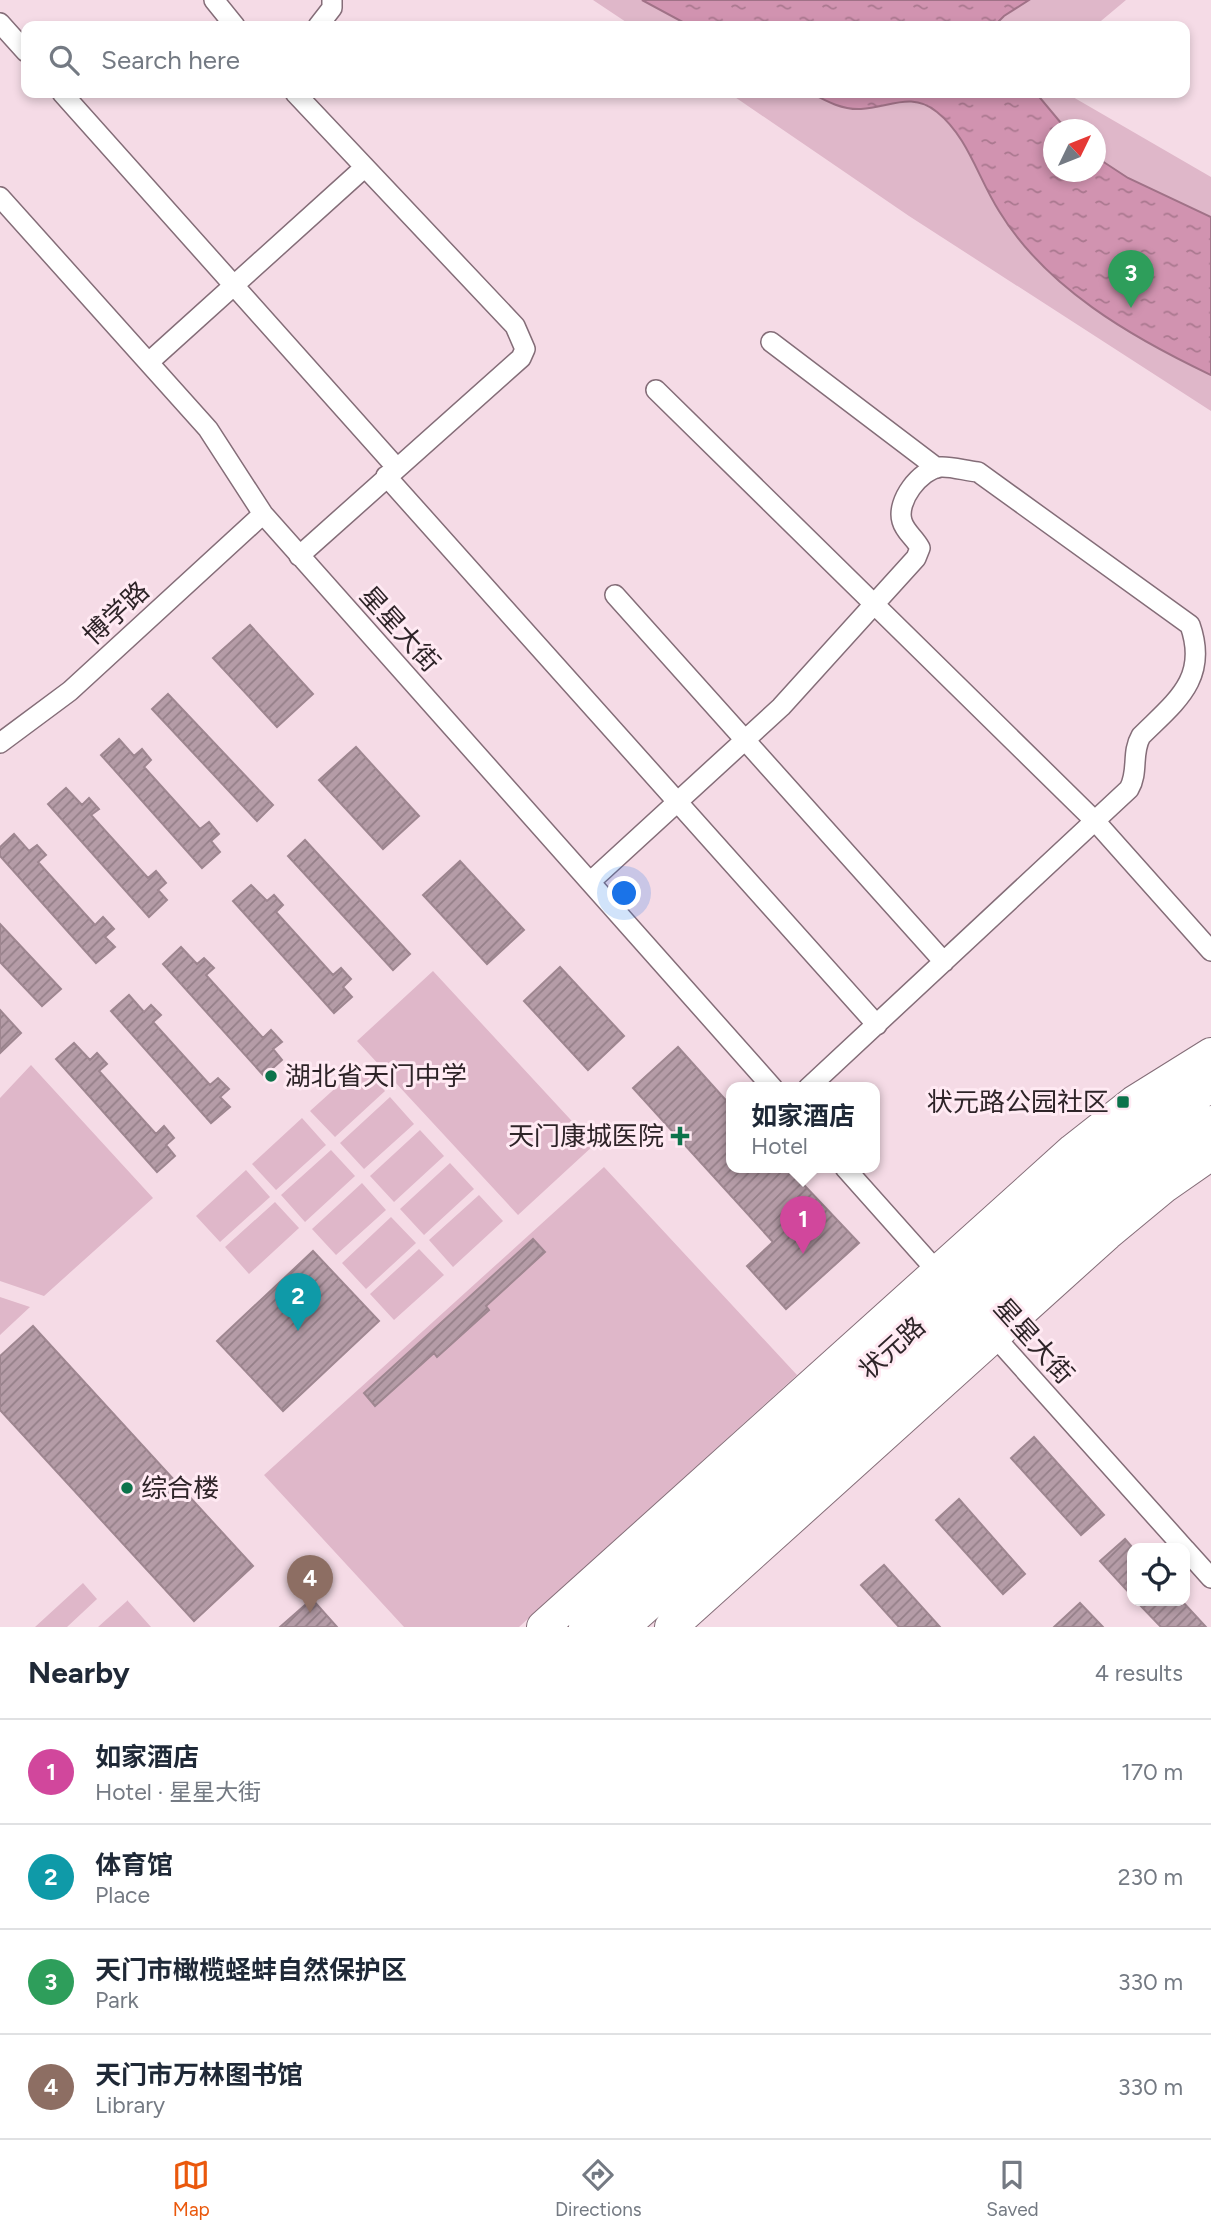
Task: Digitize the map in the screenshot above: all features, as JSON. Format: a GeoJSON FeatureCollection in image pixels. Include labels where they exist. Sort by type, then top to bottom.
{"type":"FeatureCollection","features":[{"type":"Feature","properties":{"kind":"highway"},"geometry":{"type":"LineString","coordinates":[[671,1627],[965,1302],[1073,1150],[1161,1084],[1211,1054]]}},
{"type":"Feature","properties":{"kind":"highway"},"geometry":{"type":"LineString","coordinates":[[1140,1133],[1161,1084]]}},
{"type":"Feature","properties":{"kind":"highway","name":"状元路"},"geometry":{"type":"LineString","coordinates":[[623,1627],[965,1302],[1083,1178],[1140,1133],[1211,1086]]}},
{"type":"Feature","properties":{"kind":"highway"},"geometry":{"type":"LineString","coordinates":[[543,1627],[965,1302],[1107,1234],[1204,1142]]}},
{"type":"Feature","properties":{"kind":"highway","name":"状元路"},"geometry":{"type":"LineString","coordinates":[[585,1627],[965,1302],[1070,1227],[1140,1170],[1204,1142]]}},
{"type":"Feature","properties":{"kind":"highway"},"geometry":{"type":"LineString","coordinates":[[1070,1227],[1107,1234]]}},
{"type":"Feature","properties":{"kind":"street"},"geometry":{"type":"LineString","coordinates":[[214,0],[231,21]]}},
{"type":"Feature","properties":{"kind":"street"},"geometry":{"type":"LineString","coordinates":[[322,21],[332,8],[332,0]]}},
{"type":"Feature","properties":{"kind":"street"},"geometry":{"type":"LineString","coordinates":[[0,23],[21,46]]}},
{"type":"Feature","properties":{"kind":"street"},"geometry":{"type":"LineString","coordinates":[[66,98],[233,285],[677,801],[877,1025]]}},
{"type":"Feature","properties":{"kind":"street"},"geometry":{"type":"LineString","coordinates":[[299,556],[391,471],[521,358],[525,349],[515,326],[300,98]]}},
{"type":"Feature","properties":{"kind":"street"},"geometry":{"type":"LineString","coordinates":[[149,362],[365,167]]}},
{"type":"Feature","properties":{"kind":"street","name":"星星大街"},"geometry":{"type":"LineString","coordinates":[[0,197],[208,429],[262,514],[768,1082]]}},
{"type":"Feature","properties":{"kind":"street"},"geometry":{"type":"LineString","coordinates":[[771,342],[937,468]]}},
{"type":"Feature","properties":{"kind":"street"},"geometry":{"type":"LineString","coordinates":[[656,390],[1096,822],[1211,951]]}},
{"type":"Feature","properties":{"kind":"street"},"geometry":{"type":"LineString","coordinates":[[590,882],[781,706],[916,558],[920,548],[903,525],[900,515],[904,501],[927,471],[937,468],[978,472],[1190,625],[1195,637],[1195,669],[1191,683],[1141,736],[1136,745],[1135,779],[1119,800],[815,1082]]}},
{"type":"Feature","properties":{"kind":"street","name":"博学路"},"geometry":{"type":"LineString","coordinates":[[0,744],[70,691],[262,514]]}},
{"type":"Feature","properties":{"kind":"street"},"geometry":{"type":"LineString","coordinates":[[615,595],[944,962]]}},
{"type":"Feature","properties":{"kind":"street","name":"星星大街"},"geometry":{"type":"LineString","coordinates":[[849,1173],[1179,1543]]}},
{"type":"Feature","properties":{"kind":"street","name":"星星大街"},"geometry":{"type":"LineString","coordinates":[[1190,1555],[1211,1578]]}},
{"type":"Feature","properties":{"kind":"shaded area"},"geometry":{"type":"Polygon","coordinates":[[[593,0],[1126,0],[1101,21],[624,21],[593,0]]]}},
{"type":"Feature","properties":{"kind":"shaded area"},"geometry":{"type":"Polygon","coordinates":[[[736,98],[1075,98],[1211,177],[1211,411],[909,216],[736,98]]]}},
{"type":"Feature","properties":{"kind":"shaded area"},"geometry":{"type":"Polygon","coordinates":[[[433,971],[594,1145],[518,1215],[357,1041],[433,971]]]}},
{"type":"Feature","properties":{"kind":"shaded area"},"geometry":{"type":"Polygon","coordinates":[[[31,1065],[153,1198],[44,1296],[0,1281],[0,1098],[31,1065]]]}},
{"type":"Feature","properties":{"kind":"shaded area"},"geometry":{"type":"Polygon","coordinates":[[[361,1065],[385,1091],[335,1137],[310,1111],[361,1065]]]}},
{"type":"Feature","properties":{"kind":"shaded area"},"geometry":{"type":"Polygon","coordinates":[[[390,1097],[414,1124],[364,1169],[340,1143],[390,1097]]]}},
{"type":"Feature","properties":{"kind":"shaded area"},"geometry":{"type":"Polygon","coordinates":[[[302,1118],[326,1145],[276,1190],[252,1164],[302,1118]]]}},
{"type":"Feature","properties":{"kind":"shaded area"},"geometry":{"type":"Polygon","coordinates":[[[420,1130],[444,1156],[394,1202],[370,1176],[420,1130]]]}},
{"type":"Feature","properties":{"kind":"shaded area"},"geometry":{"type":"Polygon","coordinates":[[[331,1150],[355,1176],[305,1222],[281,1195],[331,1150]]]}},
{"type":"Feature","properties":{"kind":"shaded area"},"geometry":{"type":"Polygon","coordinates":[[[450,1163],[474,1189],[424,1235],[400,1209],[450,1163]]]}},
{"type":"Feature","properties":{"kind":"shaded area"},"geometry":{"type":"Polygon","coordinates":[[[604,1167],[797,1375],[519,1627],[404,1627],[264,1475],[604,1167]]]}},
{"type":"Feature","properties":{"kind":"shaded area"},"geometry":{"type":"Polygon","coordinates":[[[246,1170],[270,1197],[220,1242],[196,1216],[246,1170]]]}},
{"type":"Feature","properties":{"kind":"shaded area"},"geometry":{"type":"Polygon","coordinates":[[[362,1183],[386,1210],[336,1255],[312,1229],[362,1183]]]}},
{"type":"Feature","properties":{"kind":"shaded area"},"geometry":{"type":"Polygon","coordinates":[[[479,1195],[503,1221],[453,1267],[429,1240],[479,1195]]]}},
{"type":"Feature","properties":{"kind":"shaded area"},"geometry":{"type":"Polygon","coordinates":[[[275,1202],[299,1228],[249,1274],[225,1247],[275,1202]]]}},
{"type":"Feature","properties":{"kind":"shaded area"},"geometry":{"type":"Polygon","coordinates":[[[391,1217],[416,1243],[366,1289],[342,1263],[391,1217]]]}},
{"type":"Feature","properties":{"kind":"shaded area"},"geometry":{"type":"Polygon","coordinates":[[[419,1249],[444,1275],[394,1320],[370,1294],[419,1249]]]}},
{"type":"Feature","properties":{"kind":"shaded area"},"geometry":{"type":"Polygon","coordinates":[[[0,1297],[30,1307],[0,1335],[0,1297]]]}},
{"type":"Feature","properties":{"kind":"shaded area"},"geometry":{"type":"Polygon","coordinates":[[[83,1583],[97,1599],[67,1627],[35,1627],[83,1583]]]}},
{"type":"Feature","properties":{"kind":"shaded area"},"geometry":{"type":"Polygon","coordinates":[[[127,1601],[151,1627],[98,1627],[127,1601]]]}},
{"type":"Feature","properties":{"kind":"water"},"geometry":{"type":"Polygon","coordinates":[[[642,0],[1029,0],[999,21],[681,21],[642,0]]]}},
{"type":"Feature","properties":{"kind":"water"},"geometry":{"type":"Polygon","coordinates":[[[821,98],[1040,98],[1058,119],[1043,119],[1043,182],[1106,182],[1106,164],[1128,178],[1211,217],[1211,375],[1121,327],[1066,287],[1041,264],[1018,239],[999,211],[957,133],[937,112],[927,106],[909,102],[861,109],[847,108],[821,98]]]}},
{"type":"Feature","properties":{"kind":"building"},"geometry":{"type":"Polygon","coordinates":[[[250,625],[313,694],[277,727],[213,658],[250,625]]]}},
{"type":"Feature","properties":{"kind":"building"},"geometry":{"type":"Polygon","coordinates":[[[168,694],[273,805],[257,821],[152,709],[168,694]]]}},
{"type":"Feature","properties":{"kind":"building"},"geometry":{"type":"Polygon","coordinates":[[[119,739],[134,756],[142,749],[151,760],[144,767],[200,829],[209,822],[219,834],[211,841],[220,852],[202,868],[101,755],[119,739]]]}},
{"type":"Feature","properties":{"kind":"building"},"geometry":{"type":"Polygon","coordinates":[[[356,747],[419,816],[383,849],[319,780],[356,747]]]}},
{"type":"Feature","properties":{"kind":"building"},"geometry":{"type":"Polygon","coordinates":[[[66,788],[82,805],[89,798],[99,809],[91,815],[148,878],[156,871],[166,883],[158,890],[167,900],[149,917],[48,804],[66,788]]]}},
{"type":"Feature","properties":{"kind":"building"},"geometry":{"type":"Polygon","coordinates":[[[14,834],[29,851],[37,845],[46,855],[38,862],[95,925],[103,917],[114,929],[105,937],[115,947],[96,963],[0,856],[0,847],[14,834]]]}},
{"type":"Feature","properties":{"kind":"building"},"geometry":{"type":"Polygon","coordinates":[[[305,840],[410,954],[393,970],[288,856],[305,840]]]}},
{"type":"Feature","properties":{"kind":"building"},"geometry":{"type":"Polygon","coordinates":[[[460,861],[524,930],[487,964],[423,895],[460,861]]]}},
{"type":"Feature","properties":{"kind":"building"},"geometry":{"type":"Polygon","coordinates":[[[251,885],[267,901],[274,895],[283,905],[276,912],[333,975],[341,968],[351,979],[343,987],[352,997],[334,1013],[233,901],[251,885]]]}},
{"type":"Feature","properties":{"kind":"building"},"geometry":{"type":"Polygon","coordinates":[[[0,924],[61,989],[42,1006],[0,962],[0,924]]]}},
{"type":"Feature","properties":{"kind":"building"},"geometry":{"type":"Polygon","coordinates":[[[181,947],[197,964],[204,958],[214,968],[206,975],[263,1038],[271,1030],[282,1042],[273,1049],[282,1060],[264,1076],[163,964],[181,947]]]}},
{"type":"Feature","properties":{"kind":"building"},"geometry":{"type":"Polygon","coordinates":[[[560,967],[624,1036],[588,1070],[524,1001],[560,967]]]}},
{"type":"Feature","properties":{"kind":"building"},"geometry":{"type":"Polygon","coordinates":[[[129,995],[144,1012],[151,1005],[161,1015],[153,1022],[210,1085],[218,1078],[229,1089],[220,1097],[230,1107],[211,1123],[111,1011],[129,995]]]}},
{"type":"Feature","properties":{"kind":"building"},"geometry":{"type":"Polygon","coordinates":[[[0,1010],[21,1033],[0,1053],[0,1010]]]}},
{"type":"Feature","properties":{"kind":"building"},"geometry":{"type":"Polygon","coordinates":[[[74,1043],[90,1060],[97,1053],[107,1064],[99,1071],[156,1134],[164,1126],[174,1138],[166,1145],[175,1156],[157,1172],[56,1059],[74,1043]]]}},
{"type":"Feature","properties":{"kind":"building"},"geometry":{"type":"Polygon","coordinates":[[[678,1047],[726,1100],[726,1173],[793,1173],[859,1243],[786,1309],[747,1266],[773,1242],[633,1088],[678,1047]]]}},
{"type":"Feature","properties":{"kind":"building"},"geometry":{"type":"Polygon","coordinates":[[[533,1239],[545,1252],[486,1306],[489,1310],[437,1357],[434,1353],[375,1406],[364,1393],[533,1239]]]}},
{"type":"Feature","properties":{"kind":"building"},"geometry":{"type":"Polygon","coordinates":[[[313,1251],[379,1321],[283,1411],[217,1341],[313,1251]]]}},
{"type":"Feature","properties":{"kind":"building","name":"综合楼"},"geometry":{"type":"Polygon","coordinates":[[[33,1326],[253,1566],[194,1621],[0,1410],[0,1356],[33,1326]]]}},
{"type":"Feature","properties":{"kind":"building"},"geometry":{"type":"Polygon","coordinates":[[[1034,1437],[1104,1515],[1081,1535],[1011,1458],[1034,1437]]]}},
{"type":"Feature","properties":{"kind":"building"},"geometry":{"type":"Polygon","coordinates":[[[959,1499],[1025,1574],[1003,1594],[936,1520],[959,1499]]]}},
{"type":"Feature","properties":{"kind":"building"},"geometry":{"type":"Polygon","coordinates":[[[1125,1539],[1128,1543],[1127,1591],[1100,1561],[1125,1539]]]}},
{"type":"Feature","properties":{"kind":"building"},"geometry":{"type":"Polygon","coordinates":[[[884,1565],[940,1627],[899,1627],[861,1585],[884,1565]]]}},
{"type":"Feature","properties":{"kind":"building"},"geometry":{"type":"Polygon","coordinates":[[[312,1599],[337,1627],[280,1627],[312,1599]]]}},
{"type":"Feature","properties":{"kind":"building"},"geometry":{"type":"Polygon","coordinates":[[[1080,1603],[1103,1627],[1054,1627],[1080,1603]]]}},
{"type":"Feature","properties":{"kind":"building"},"geometry":{"type":"Polygon","coordinates":[[[1141,1606],[1187,1606],[1206,1627],[1161,1627],[1141,1606]]]}},
{"type":"Feature","properties":{"kind":"place","name":"天门市橄榄蛏蚌自然保护区"},"geometry":{"type":"Point","coordinates":[1131,308]}},
{"type":"Feature","properties":{"kind":"place","name":"湖北省天门中学"},"geometry":{"type":"Point","coordinates":[271,1076]}},
{"type":"Feature","properties":{"kind":"place","name":"状元路公园社区"},"geometry":{"type":"Point","coordinates":[1123,1102]}},
{"type":"Feature","properties":{"kind":"place","name":"天门康城医院"},"geometry":{"type":"Point","coordinates":[680,1136]}},
{"type":"Feature","properties":{"kind":"place","name":"如家酒店"},"geometry":{"type":"Point","coordinates":[803,1254]}},
{"type":"Feature","properties":{"kind":"place","name":"体育馆"},"geometry":{"type":"Point","coordinates":[298,1331]}},
{"type":"Feature","properties":{"kind":"place","name":"综合楼"},"geometry":{"type":"Point","coordinates":[127,1488]}},
{"type":"Feature","properties":{"kind":"place","name":"天门市万林图书馆"},"geometry":{"type":"Point","coordinates":[310,1613]}}]}
